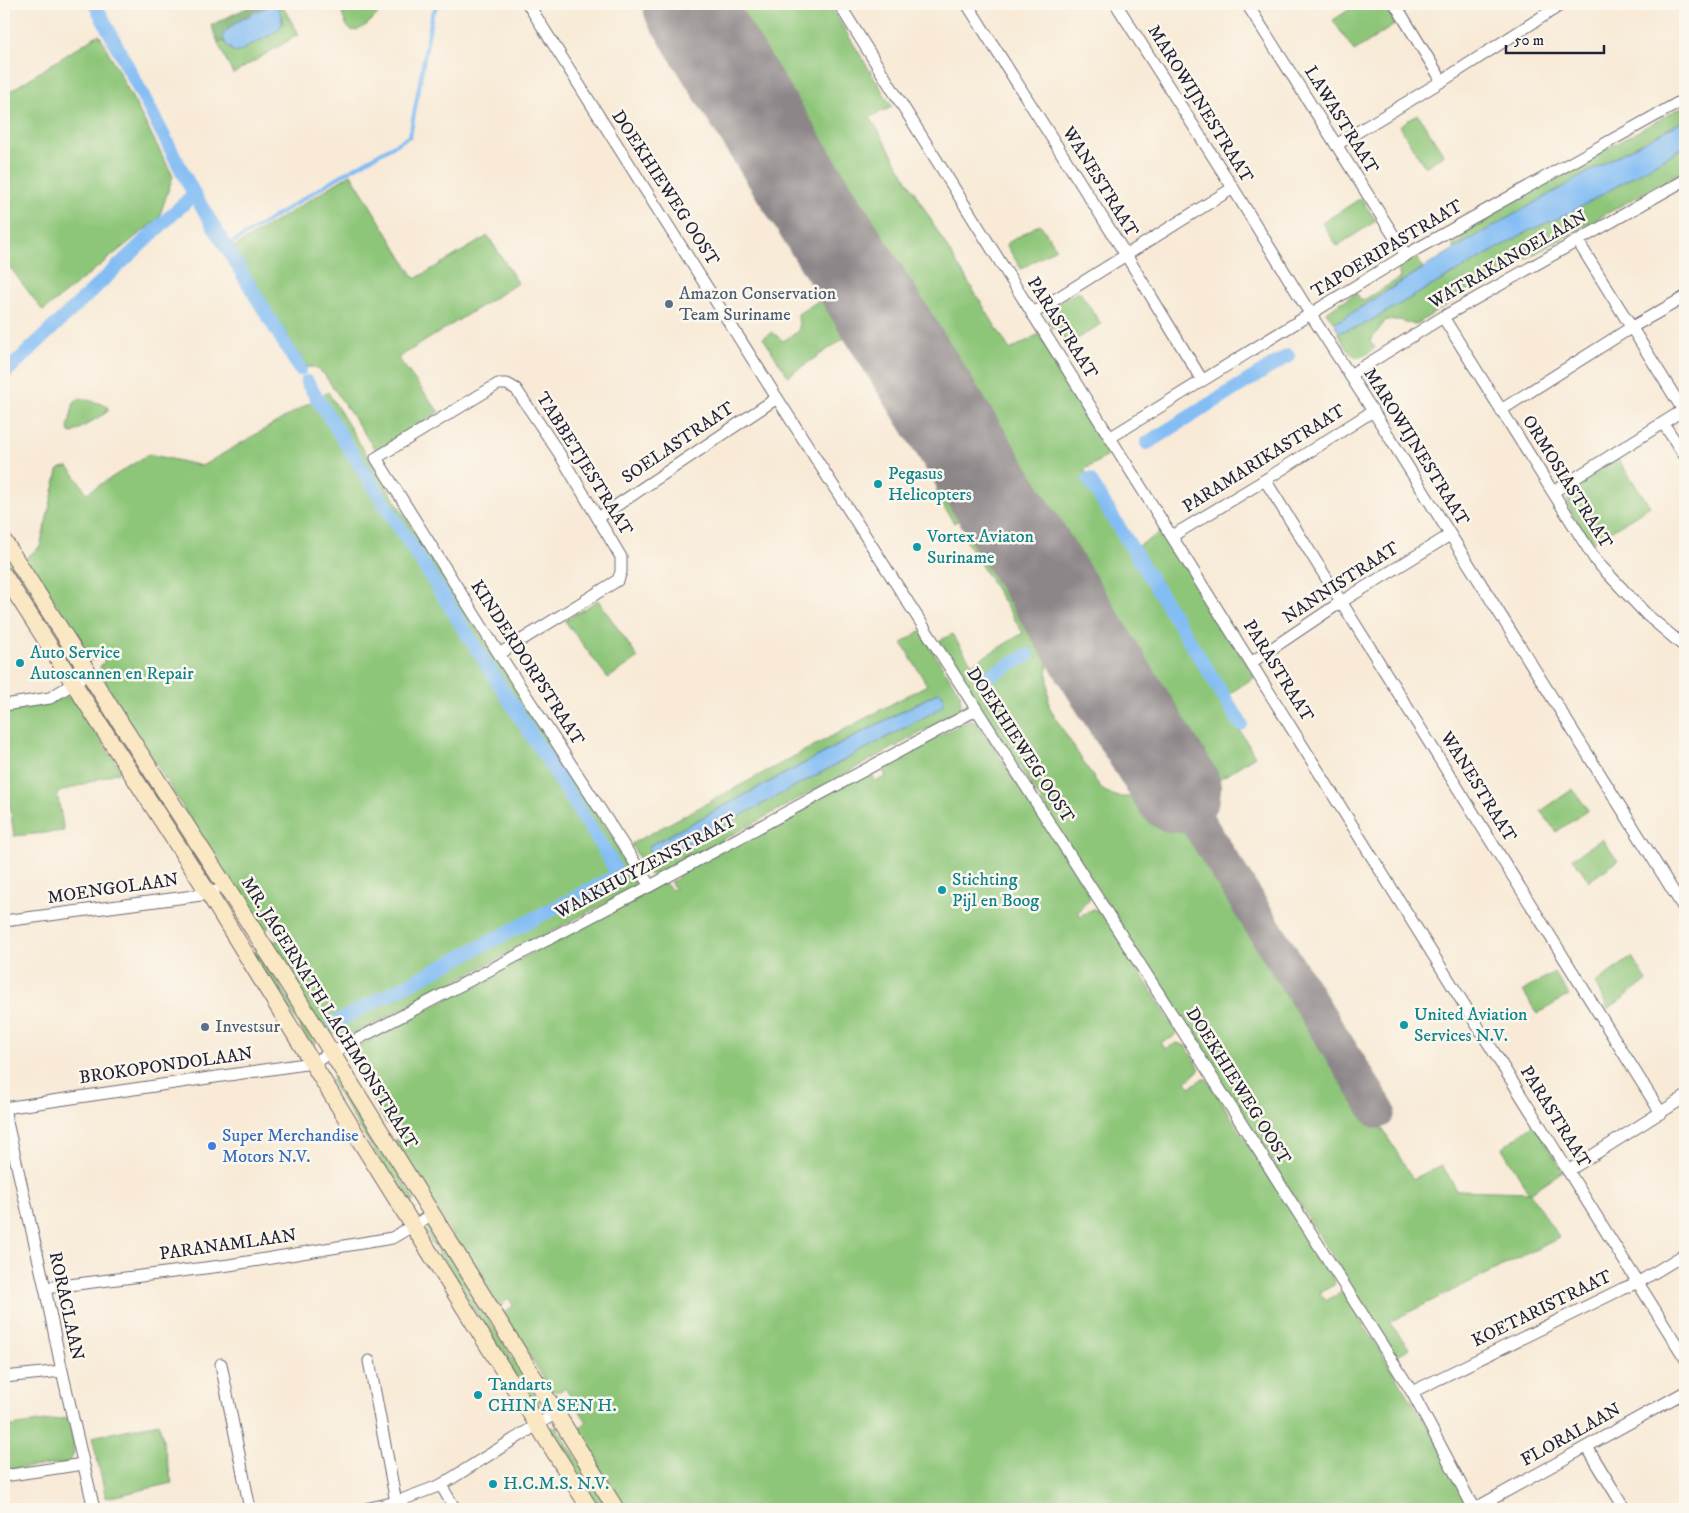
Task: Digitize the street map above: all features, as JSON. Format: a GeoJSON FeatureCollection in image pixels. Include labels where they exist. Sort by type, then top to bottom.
{"type":"FeatureCollection","features":[{"type":"Feature","properties":{"kind":"main road","name":"MR. JAGERNATH LACHMONSTRAAT"},"geometry":{"type":"LineString","coordinates":[[4,541],[225,885],[433,1214],[616,1509]]}},
{"type":"Feature","properties":{"kind":"main road"},"geometry":{"type":"LineString","coordinates":[[4,575],[209,894],[412,1226],[590,1509]]}},
{"type":"Feature","properties":{"kind":"street","name":"DOEKHIEWEG OOST"},"geometry":{"type":"LineString","coordinates":[[528,4],[777,398],[1412,1392],[1474,1509]]}},
{"type":"Feature","properties":{"kind":"street","name":"PARASTRAAT"},"geometry":{"type":"LineString","coordinates":[[839,4],[1252,662],[1685,1358]]}},
{"type":"Feature","properties":{"kind":"street","name":"WANESTRAAT"},"geometry":{"type":"LineString","coordinates":[[967,4],[1126,255],[1202,380]]}},
{"type":"Feature","properties":{"kind":"street","name":"MAROWIJNESTRAAT"},"geometry":{"type":"LineString","coordinates":[[1116,4],[1685,910]]}},
{"type":"Feature","properties":{"kind":"street","name":"LAWASTRAAT"},"geometry":{"type":"LineString","coordinates":[[1247,4],[1406,255]]}},
{"type":"Feature","properties":{"kind":"street"},"geometry":{"type":"LineString","coordinates":[[1395,4],[1442,81]]}},
{"type":"Feature","properties":{"kind":"street"},"geometry":{"type":"LineString","coordinates":[[1336,145],[1442,81],[1562,4]]}},
{"type":"Feature","properties":{"kind":"street","name":"TAPOERIPASTRAAT"},"geometry":{"type":"LineString","coordinates":[[1111,437],[1406,255],[1685,99]]}},
{"type":"Feature","properties":{"kind":"street","name":"WATRAKANOELAAN"},"geometry":{"type":"LineString","coordinates":[[1350,376],[1443,317],[1685,180]]}},
{"type":"Feature","properties":{"kind":"street"},"geometry":{"type":"LineString","coordinates":[[1032,314],[1233,188]]}},
{"type":"Feature","properties":{"kind":"street"},"geometry":{"type":"LineString","coordinates":[[1553,492],[1684,409],[1577,240]]}},
{"type":"Feature","properties":{"kind":"street"},"geometry":{"type":"LineString","coordinates":[[1501,410],[1632,327],[1685,297]]}},
{"type":"Feature","properties":{"kind":"street","name":"ORMOSIASTRAAT"},"geometry":{"type":"LineString","coordinates":[[1443,317],[1596,560],[1647,615],[1685,647]]}},
{"type":"Feature","properties":{"kind":"street","name":"TABBETJESTRAAT"},"geometry":{"type":"LineString","coordinates":[[376,458],[498,384],[507,384],[516,389],[559,453],[621,557],[621,572],[618,580],[500,654]]}},
{"type":"Feature","properties":{"kind":"street","name":"SOELASTRAAT"},"geometry":{"type":"LineString","coordinates":[[598,518],[777,398]]}},
{"type":"Feature","properties":{"kind":"street","name":"PARAMARIKASTRAAT"},"geometry":{"type":"LineString","coordinates":[[1172,536],[1265,480],[1373,411]]}},
{"type":"Feature","properties":{"kind":"street"},"geometry":{"type":"LineString","coordinates":[[1663,423],[1685,456]]}},
{"type":"Feature","properties":{"kind":"street","name":"KINDERDORPSTRAAT"},"geometry":{"type":"LineString","coordinates":[[376,458],[650,886]]}},
{"type":"Feature","properties":{"kind":"street","name":"WANESTRAAT"},"geometry":{"type":"LineString","coordinates":[[1265,480],[1661,1112]]}},
{"type":"Feature","properties":{"kind":"street","name":"NANNISTRAAT"},"geometry":{"type":"LineString","coordinates":[[1252,662],[1341,602],[1450,535]]}},
{"type":"Feature","properties":{"kind":"street"},"geometry":{"type":"LineString","coordinates":[[4,705],[50,698],[88,674]]}},
{"type":"Feature","properties":{"kind":"street","name":"WAAKHUYZENSTRAAT"},"geometry":{"type":"LineString","coordinates":[[331,1053],[650,886],[976,710]]}},
{"type":"Feature","properties":{"kind":"street","name":"MOENGOLAAN"},"geometry":{"type":"LineString","coordinates":[[4,922],[209,894],[225,885]]}},
{"type":"Feature","properties":{"kind":"street","name":"BROKOPONDOLAAN"},"geometry":{"type":"LineString","coordinates":[[4,1108],[312,1062],[331,1053]]}},
{"type":"Feature","properties":{"kind":"street"},"geometry":{"type":"LineString","coordinates":[[1568,1171],[1685,1098]]}},
{"type":"Feature","properties":{"kind":"street","name":"RORACLAAN"},"geometry":{"type":"LineString","coordinates":[[4,1108],[94,1509]]}},
{"type":"Feature","properties":{"kind":"street","name":"PARANAMLAAN"},"geometry":{"type":"LineString","coordinates":[[45,1288],[229,1265],[392,1238],[433,1214]]}},
{"type":"Feature","properties":{"kind":"street","name":"KOETARISTRAAT"},"geometry":{"type":"LineString","coordinates":[[1412,1392],[1639,1282],[1685,1254]]}},
{"type":"Feature","properties":{"kind":"street"},"geometry":{"type":"LineString","coordinates":[[369,1362],[396,1502]]}},
{"type":"Feature","properties":{"kind":"street"},"geometry":{"type":"LineString","coordinates":[[221,1364],[250,1509]]}},
{"type":"Feature","properties":{"kind":"street"},"geometry":{"type":"LineString","coordinates":[[4,1377],[62,1371]]}},
{"type":"Feature","properties":{"kind":"street","name":"FLORALAAN"},"geometry":{"type":"LineString","coordinates":[[1474,1509],[1685,1392]]}},
{"type":"Feature","properties":{"kind":"street"},"geometry":{"type":"LineString","coordinates":[[365,1509],[396,1502],[441,1485],[556,1413]]}},
{"type":"Feature","properties":{"kind":"street"},"geometry":{"type":"LineString","coordinates":[[1587,1447],[1625,1509]]}},
{"type":"Feature","properties":{"kind":"street"},"geometry":{"type":"LineString","coordinates":[[4,1476],[83,1464]]}},
{"type":"Feature","properties":{"kind":"street"},"geometry":{"type":"LineString","coordinates":[[441,1485],[455,1509]]}},
{"type":"Feature","properties":{"kind":"green space"},"geometry":{"type":"Polygon","coordinates":[[[255,4],[274,5],[254,11],[224,33],[224,41],[218,43],[211,25],[255,4]]]}},
{"type":"Feature","properties":{"kind":"green space"},"geometry":{"type":"Polygon","coordinates":[[[274,4],[281,4],[299,34],[233,74],[218,43],[224,41],[230,49],[238,52],[277,31],[283,23],[278,7],[274,4]]]}},
{"type":"Feature","properties":{"kind":"green space"},"geometry":{"type":"Polygon","coordinates":[[[338,4],[386,4],[368,24],[362,28],[351,30],[347,26],[338,4]]]}},
{"type":"Feature","properties":{"kind":"green space"},"geometry":{"type":"Polygon","coordinates":[[[730,4],[829,4],[892,107],[870,117],[1010,350],[1039,334],[1114,452],[1084,470],[1132,550],[1163,531],[1255,677],[1221,699],[1255,756],[1214,783],[730,4]]]}},
{"type":"Feature","properties":{"kind":"green space"},"geometry":{"type":"Polygon","coordinates":[[[1358,4],[1387,4],[1399,22],[1354,51],[1333,20],[1358,4]]]}},
{"type":"Feature","properties":{"kind":"green space"},"geometry":{"type":"Polygon","coordinates":[[[99,34],[173,176],[159,218],[43,311],[9,266],[4,269],[4,95],[99,34]]]}},
{"type":"Feature","properties":{"kind":"green space"},"geometry":{"type":"Polygon","coordinates":[[[1685,105],[1685,120],[1610,160],[1454,249],[1452,245],[1463,239],[1458,232],[1685,105]]]}},
{"type":"Feature","properties":{"kind":"green space"},"geometry":{"type":"Polygon","coordinates":[[[1418,114],[1444,155],[1425,167],[1399,126],[1418,114]]]}},
{"type":"Feature","properties":{"kind":"green space"},"geometry":{"type":"Polygon","coordinates":[[[1685,146],[1685,170],[1473,288],[1415,325],[1400,320],[1386,320],[1370,341],[1375,348],[1364,356],[1353,356],[1338,334],[1339,332],[1361,326],[1528,231],[1572,212],[1685,146]]]}},
{"type":"Feature","properties":{"kind":"green space"},"geometry":{"type":"Polygon","coordinates":[[[351,174],[415,279],[488,236],[518,283],[398,358],[439,412],[376,451],[324,374],[314,367],[307,367],[233,248],[351,174]]]}},
{"type":"Feature","properties":{"kind":"green space"},"geometry":{"type":"Polygon","coordinates":[[[1361,198],[1376,221],[1337,246],[1322,223],[1361,198]]]}},
{"type":"Feature","properties":{"kind":"green space"},"geometry":{"type":"Polygon","coordinates":[[[1040,224],[1056,248],[1021,269],[1006,244],[1040,224]]]}},
{"type":"Feature","properties":{"kind":"green space"},"geometry":{"type":"Polygon","coordinates":[[[1417,257],[1423,268],[1337,322],[1334,322],[1326,312],[1356,293],[1362,301],[1400,278],[1398,267],[1417,257]]]}},
{"type":"Feature","properties":{"kind":"green space"},"geometry":{"type":"Polygon","coordinates":[[[837,289],[861,327],[788,376],[763,338],[772,332],[783,341],[799,331],[798,314],[837,289]]]}},
{"type":"Feature","properties":{"kind":"green space"},"geometry":{"type":"Polygon","coordinates":[[[1079,291],[1101,324],[1067,345],[1056,327],[1052,328],[1049,315],[1051,309],[1060,301],[1079,291]]]}},
{"type":"Feature","properties":{"kind":"green space"},"geometry":{"type":"Polygon","coordinates":[[[328,392],[435,565],[636,873],[634,886],[631,890],[355,1034],[345,1036],[329,1032],[326,1034],[269,946],[271,941],[280,941],[270,924],[268,929],[260,932],[99,672],[101,665],[105,662],[101,657],[92,661],[87,656],[40,578],[37,580],[26,561],[27,557],[40,547],[58,471],[61,468],[68,467],[87,493],[149,454],[202,466],[328,392]]]}},
{"type":"Feature","properties":{"kind":"green space"},"geometry":{"type":"Polygon","coordinates":[[[80,398],[106,405],[108,408],[107,412],[73,433],[69,432],[68,428],[74,402],[80,398]]]}},
{"type":"Feature","properties":{"kind":"green space"},"geometry":{"type":"Polygon","coordinates":[[[946,456],[978,508],[954,523],[937,497],[937,467],[946,456]]]}},
{"type":"Feature","properties":{"kind":"green space"},"geometry":{"type":"Polygon","coordinates":[[[1617,458],[1650,506],[1593,542],[1570,510],[1568,496],[1570,489],[1617,458]]]}},
{"type":"Feature","properties":{"kind":"green space"},"geometry":{"type":"Polygon","coordinates":[[[990,526],[1045,619],[1049,706],[1095,780],[1104,791],[1118,797],[1129,797],[1156,791],[1172,808],[1325,1057],[1335,1051],[1413,1179],[1442,1165],[1457,1190],[1529,1192],[1502,1148],[1534,1124],[1563,1171],[1530,1193],[1559,1238],[1389,1322],[1409,1348],[1397,1357],[939,641],[952,634],[972,664],[1023,633],[966,541],[990,526]]]}},
{"type":"Feature","properties":{"kind":"green space"},"geometry":{"type":"Polygon","coordinates":[[[4,551],[73,663],[73,669],[4,564],[4,551]]]}},
{"type":"Feature","properties":{"kind":"green space"},"geometry":{"type":"Polygon","coordinates":[[[598,600],[638,658],[608,678],[565,621],[598,600]]]}},
{"type":"Feature","properties":{"kind":"green space"},"geometry":{"type":"Polygon","coordinates":[[[920,631],[960,694],[961,705],[958,712],[661,873],[651,875],[647,872],[631,844],[927,685],[902,643],[920,631]],[[938,692],[649,846],[656,861],[930,714],[943,705],[938,692]]]}},
{"type":"Feature","properties":{"kind":"green space"},"geometry":{"type":"Polygon","coordinates":[[[84,683],[212,879],[211,882],[81,684],[84,683]]]}},
{"type":"Feature","properties":{"kind":"green space"},"geometry":{"type":"Polygon","coordinates":[[[67,696],[75,701],[122,771],[57,793],[64,831],[14,836],[4,759],[4,712],[49,703],[67,696]]]}},
{"type":"Feature","properties":{"kind":"green space"},"geometry":{"type":"Polygon","coordinates":[[[968,720],[977,723],[981,727],[1088,892],[1090,898],[1078,912],[1080,916],[1093,909],[1102,912],[1177,1032],[1172,1038],[1161,1042],[1165,1049],[1177,1043],[1186,1046],[1200,1069],[1186,1082],[1190,1087],[1202,1079],[1207,1079],[1335,1281],[1334,1285],[1320,1293],[1325,1301],[1340,1293],[1344,1294],[1462,1480],[1468,1504],[1464,1507],[1458,1509],[1452,1503],[1438,1509],[623,1509],[580,1438],[580,1427],[587,1422],[565,1388],[560,1391],[552,1391],[503,1314],[513,1306],[509,1298],[498,1309],[395,1141],[405,1134],[395,1119],[387,1124],[349,1061],[351,1055],[359,1046],[664,882],[672,890],[675,889],[670,882],[679,878],[677,875],[870,771],[876,781],[886,777],[882,767],[968,720]]]}},
{"type":"Feature","properties":{"kind":"green space"},"geometry":{"type":"Polygon","coordinates":[[[1573,789],[1588,810],[1556,832],[1541,811],[1573,789]]]}},
{"type":"Feature","properties":{"kind":"green space"},"geometry":{"type":"Polygon","coordinates":[[[1602,839],[1618,861],[1589,881],[1573,858],[1602,839]]]}},
{"type":"Feature","properties":{"kind":"green space"},"geometry":{"type":"Polygon","coordinates":[[[256,950],[258,950],[316,1041],[314,1045],[310,1043],[254,955],[256,950]]]}},
{"type":"Feature","properties":{"kind":"green space"},"geometry":{"type":"Polygon","coordinates":[[[1632,957],[1647,981],[1608,1009],[1595,983],[1632,957]]]}},
{"type":"Feature","properties":{"kind":"green space"},"geometry":{"type":"Polygon","coordinates":[[[1554,972],[1569,995],[1537,1014],[1523,991],[1554,972]]]}},
{"type":"Feature","properties":{"kind":"green space"},"geometry":{"type":"Polygon","coordinates":[[[335,1077],[414,1199],[411,1205],[409,1206],[331,1082],[335,1077]]]}},
{"type":"Feature","properties":{"kind":"green space"},"geometry":{"type":"Polygon","coordinates":[[[428,1228],[434,1231],[540,1402],[539,1404],[532,1403],[426,1233],[428,1228]]]}},
{"type":"Feature","properties":{"kind":"green space"},"geometry":{"type":"Polygon","coordinates":[[[67,1418],[74,1448],[71,1459],[67,1463],[4,1470],[4,1427],[67,1418]]]}},
{"type":"Feature","properties":{"kind":"green space"},"geometry":{"type":"Polygon","coordinates":[[[159,1423],[172,1483],[106,1498],[92,1437],[159,1423]]]}},
{"type":"Feature","properties":{"kind":"green space"},"geometry":{"type":"Polygon","coordinates":[[[551,1427],[557,1428],[609,1509],[597,1509],[550,1430],[551,1427]]]}},
{"type":"Feature","properties":{"kind":"water"},"geometry":{"type":"Polygon","coordinates":[[[270,5],[278,7],[281,14],[281,26],[277,31],[238,52],[235,52],[226,44],[224,33],[237,22],[270,5]]]}},
{"type":"Feature","properties":{"kind":"water"},"geometry":{"type":"Polygon","coordinates":[[[1685,120],[1685,146],[1572,212],[1528,231],[1361,326],[1339,332],[1335,326],[1337,322],[1464,243],[1610,160],[1685,120]]]}},
{"type":"Feature","properties":{"kind":"water"},"geometry":{"type":"Polygon","coordinates":[[[939,692],[943,694],[943,705],[930,714],[656,861],[650,855],[649,846],[939,692]]]}},
{"type":"Feature","properties":{"kind":"waterway"},"geometry":{"type":"LineString","coordinates":[[95,4],[194,194],[300,369]]}},
{"type":"Feature","properties":{"kind":"waterway"},"geometry":{"type":"LineString","coordinates":[[226,247],[335,179],[410,136],[432,15],[438,4]]}},
{"type":"Feature","properties":{"kind":"waterway"},"geometry":{"type":"LineString","coordinates":[[4,374],[194,194]]}},
{"type":"Feature","properties":{"kind":"waterway"},"geometry":{"type":"LineString","coordinates":[[1147,443],[1288,356]]}},
{"type":"Feature","properties":{"kind":"waterway"},"geometry":{"type":"LineString","coordinates":[[307,382],[607,854],[618,875],[334,1023]]}},
{"type":"Feature","properties":{"kind":"waterway"},"geometry":{"type":"LineString","coordinates":[[1089,479],[1241,724]]}},
{"type":"Feature","properties":{"kind":"waterway"},"geometry":{"type":"LineString","coordinates":[[985,678],[1028,655]]}},
{"type":"Feature","properties":{"kind":"taxiway"},"geometry":{"type":"LineString","coordinates":[[1177,789],[1378,1111]]}},
{"type":"Feature","properties":{"kind":"runway"},"geometry":{"type":"LineString","coordinates":[[687,4],[1177,789]]}},
{"type":"Feature","properties":{"kind":"place","name":"Amazon Conservation Team Suriname"},"geometry":{"type":"Point","coordinates":[669,304]}},
{"type":"Feature","properties":{"kind":"place","name":"Pegasus Helicopters"},"geometry":{"type":"Point","coordinates":[878,484]}},
{"type":"Feature","properties":{"kind":"place","name":"Vortex Aviaton Suriname"},"geometry":{"type":"Point","coordinates":[917,547]}},
{"type":"Feature","properties":{"kind":"place","name":"Auto Service Autoscannen en Repair"},"geometry":{"type":"Point","coordinates":[20,663]}},
{"type":"Feature","properties":{"kind":"place","name":"Stichting Pijl en Boog"},"geometry":{"type":"Point","coordinates":[942,890]}},
{"type":"Feature","properties":{"kind":"place","name":"United Aviation Services N.V."},"geometry":{"type":"Point","coordinates":[1404,1025]}},
{"type":"Feature","properties":{"kind":"place","name":"Investsur"},"geometry":{"type":"Point","coordinates":[205,1027]}},
{"type":"Feature","properties":{"kind":"place","name":"Super Merchandise Motors N.V."},"geometry":{"type":"Point","coordinates":[212,1146]}},
{"type":"Feature","properties":{"kind":"place","name":"Tandarts CHIN A SEN H."},"geometry":{"type":"Point","coordinates":[478,1395]}},
{"type":"Feature","properties":{"kind":"place","name":"H.C.M.S. N.V."},"geometry":{"type":"Point","coordinates":[493,1484]}}]}
